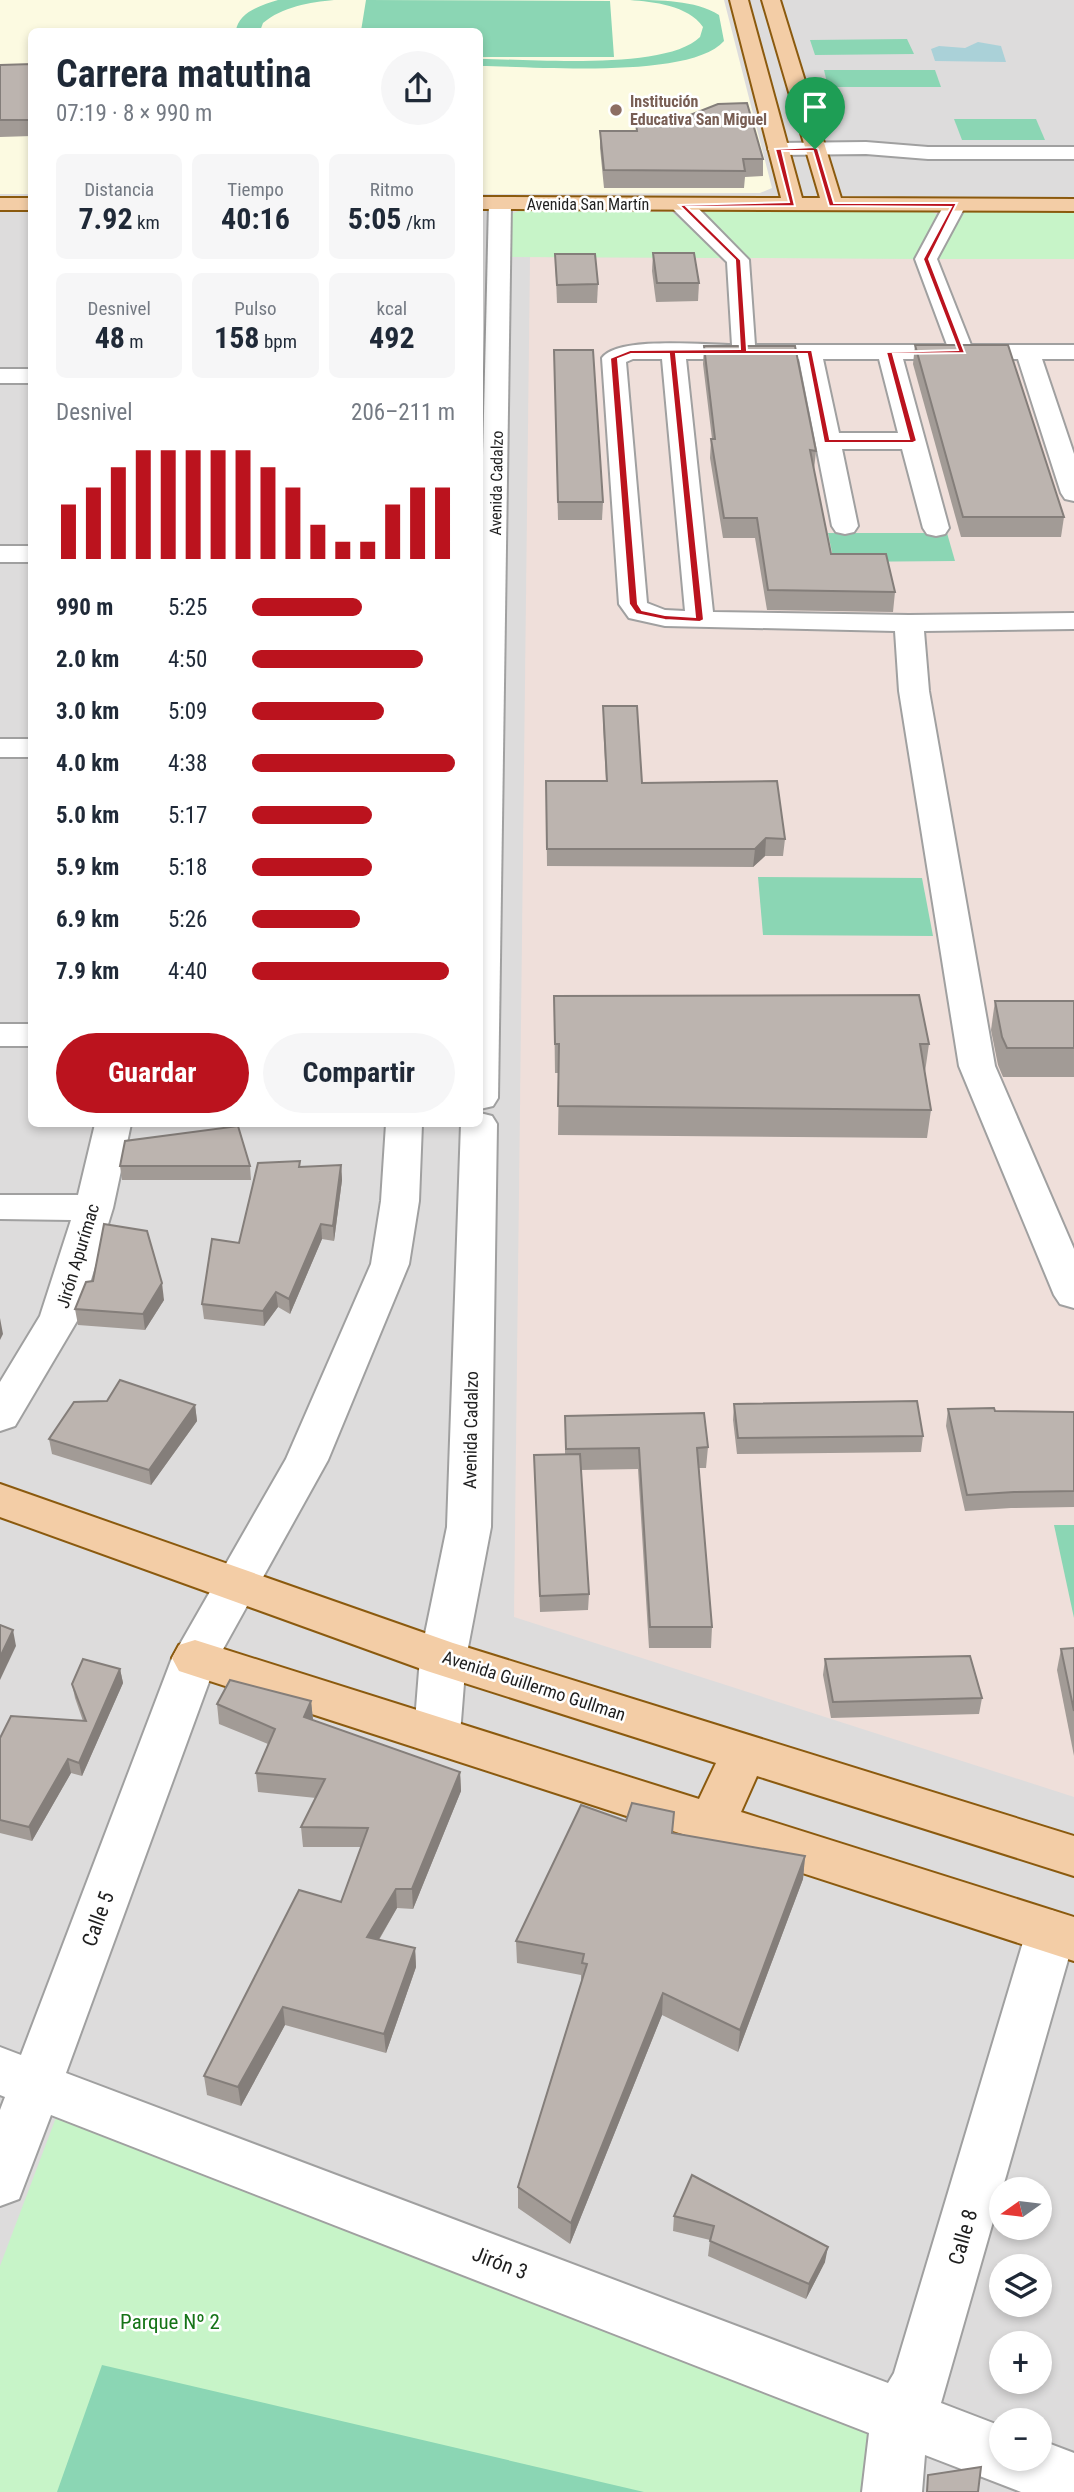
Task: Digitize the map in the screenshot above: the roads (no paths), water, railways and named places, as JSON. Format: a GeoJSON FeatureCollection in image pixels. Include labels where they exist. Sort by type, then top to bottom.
{"type":"FeatureCollection","features":[{"type":"Feature","properties":{"kind":"main road"},"geometry":{"type":"LineString","coordinates":[[739,0],[793,204]]}},
{"type":"Feature","properties":{"kind":"main road"},"geometry":{"type":"LineString","coordinates":[[771,0],[832,204]]}},
{"type":"Feature","properties":{"kind":"main road","name":"Avenida San Martín"},"geometry":{"type":"LineString","coordinates":[[490,203],[1074,205]]}},
{"type":"Feature","properties":{"kind":"main road"},"geometry":{"type":"LineString","coordinates":[[0,204],[28,204]]}},
{"type":"Feature","properties":{"kind":"main road","name":"Avenida Guillermo Gullman"},"geometry":{"type":"LineString","coordinates":[[0,1500],[443,1658],[1074,1856]]}},
{"type":"Feature","properties":{"kind":"main road"},"geometry":{"type":"LineString","coordinates":[[195,1658],[1063,1936]]}},
{"type":"Feature","properties":{"kind":"main road"},"geometry":{"type":"LineString","coordinates":[[712,1823],[744,1753]]}},
{"type":"Feature","properties":{"kind":"street"},"geometry":{"type":"LineString","coordinates":[[778,149],[1074,153]]}},
{"type":"Feature","properties":{"kind":"street","name":"Avenida Cadalzo"},"geometry":{"type":"LineString","coordinates":[[483,838],[490,203]]}},
{"type":"Feature","properties":{"kind":"street"},"geometry":{"type":"LineString","coordinates":[[682,205],[738,260],[744,352]]}},
{"type":"Feature","properties":{"kind":"street"},"geometry":{"type":"LineString","coordinates":[[955,205],[926,259],[962,353]]}},
{"type":"Feature","properties":{"kind":"street"},"geometry":{"type":"LineString","coordinates":[[1074,352],[630,352],[614,358],[634,604],[639,612],[650,616],[700,620],[908,623],[1074,621]]}},
{"type":"Feature","properties":{"kind":"street"},"geometry":{"type":"LineString","coordinates":[[673,352],[700,620]]}},
{"type":"Feature","properties":{"kind":"street"},"geometry":{"type":"LineString","coordinates":[[810,352],[845,526]]}},
{"type":"Feature","properties":{"kind":"street"},"geometry":{"type":"LineString","coordinates":[[889,352],[936,528]]}},
{"type":"Feature","properties":{"kind":"street"},"geometry":{"type":"LineString","coordinates":[[1028,352],[1066,446],[1074,493]]}},
{"type":"Feature","properties":{"kind":"street"},"geometry":{"type":"LineString","coordinates":[[0,376],[28,376]]}},
{"type":"Feature","properties":{"kind":"street"},"geometry":{"type":"LineString","coordinates":[[827,441],[913,441]]}},
{"type":"Feature","properties":{"kind":"street"},"geometry":{"type":"LineString","coordinates":[[0,554],[28,554]]}},
{"type":"Feature","properties":{"kind":"street"},"geometry":{"type":"LineString","coordinates":[[908,623],[914,691],[976,1066],[1074,1295]]}},
{"type":"Feature","properties":{"kind":"street"},"geometry":{"type":"LineString","coordinates":[[0,748],[28,748]]}},
{"type":"Feature","properties":{"kind":"street"},"geometry":{"type":"LineString","coordinates":[[0,1035],[28,1035]]}},
{"type":"Feature","properties":{"kind":"street","name":"Jirón Apurímac"},"geometry":{"type":"LineString","coordinates":[[0,1416],[60,1316],[94,1208],[112,1127]]}},
{"type":"Feature","properties":{"kind":"street"},"geometry":{"type":"LineString","coordinates":[[195,1658],[307,1461],[365,1329],[390,1264],[400,1200],[404,1127]]}},
{"type":"Feature","properties":{"kind":"street","name":"Avenida Cadalzo"},"geometry":{"type":"LineString","coordinates":[[437,1734],[443,1658],[468,1527],[479,1127]]}},
{"type":"Feature","properties":{"kind":"street"},"geometry":{"type":"LineString","coordinates":[[0,1208],[94,1208]]}},
{"type":"Feature","properties":{"kind":"street","name":"Calle 5"},"geometry":{"type":"LineString","coordinates":[[0,2181],[18,2078],[195,1658]]}},
{"type":"Feature","properties":{"kind":"street","name":"Calle 8"},"geometry":{"type":"LineString","coordinates":[[900,2417],[919,2386],[1063,1936]]}},
{"type":"Feature","properties":{"kind":"street","name":"Jirón 3"},"geometry":{"type":"LineString","coordinates":[[18,2078],[989,2450]]}},
{"type":"Feature","properties":{"kind":"street"},"geometry":{"type":"LineString","coordinates":[[892,2492],[900,2417]]}},
{"type":"Feature","properties":{"kind":"street"},"geometry":{"type":"LineString","coordinates":[[1044,2471],[1074,2482]]}},
{"type":"Feature","properties":{"kind":"water"},"geometry":{"type":"Polygon","coordinates":[[[978,42],[1001,46],[1006,62],[935,61],[931,49],[939,46],[965,48],[978,42]]]}},
{"type":"Feature","properties":{"kind":"place","name":"Institución Educativa San Miguel"},"geometry":{"type":"Point","coordinates":[616,110]}},
{"type":"Feature","properties":{"kind":"park label","name":"Parque Nº 2"},"geometry":{"type":"Point","coordinates":[170,2322]}}]}
